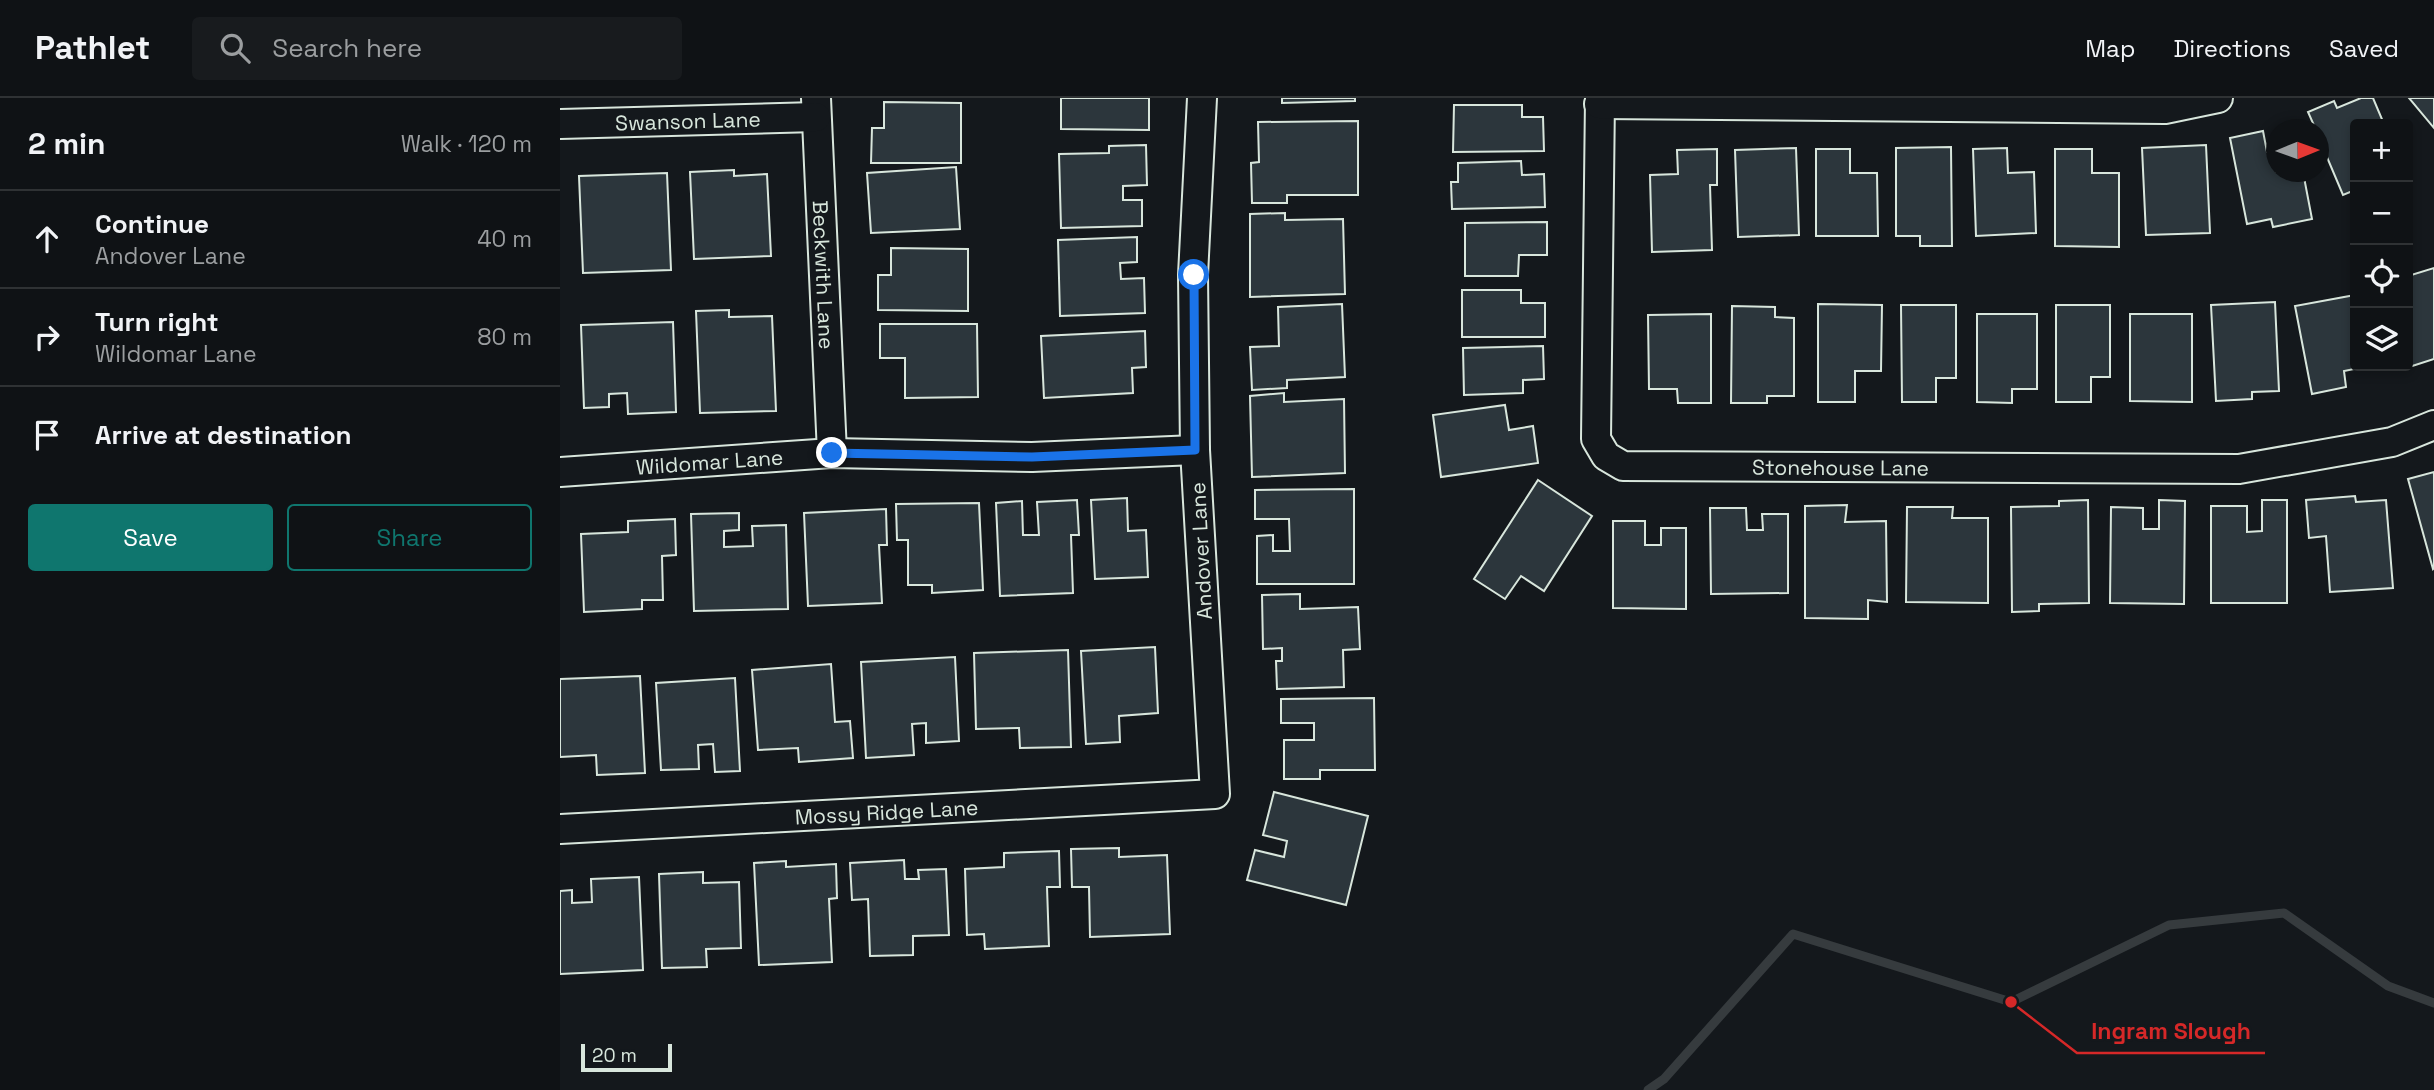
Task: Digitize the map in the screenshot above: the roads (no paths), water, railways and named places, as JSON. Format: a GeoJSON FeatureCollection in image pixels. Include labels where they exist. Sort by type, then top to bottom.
{"type":"FeatureCollection","features":[{"type":"Feature","properties":{"kind":"street","name":"Andover Lane"},"geometry":{"type":"LineString","coordinates":[[1202,98],[1194,275],[1195,450],[1215,794]]}},
{"type":"Feature","properties":{"kind":"street"},"geometry":{"type":"LineString","coordinates":[[1600,101],[2165,109],[2218,98]]}},
{"type":"Feature","properties":{"kind":"street","name":"Stonehouse Lane"},"geometry":{"type":"LineString","coordinates":[[1600,101],[1596,439],[1606,456],[1623,466],[2239,469],[2392,442],[2434,425]]}},
{"type":"Feature","properties":{"kind":"street","name":"Swanson Lane"},"geometry":{"type":"LineString","coordinates":[[560,124],[816,107]]}},
{"type":"Feature","properties":{"kind":"street","name":"Beckwith Lane"},"geometry":{"type":"LineString","coordinates":[[816,107],[832,453]]}},
{"type":"Feature","properties":{"kind":"street","name":"Wildomar Lane"},"geometry":{"type":"LineString","coordinates":[[560,472],[832,453],[1032,457],[1195,450]]}},
{"type":"Feature","properties":{"kind":"street","name":"Mossy Ridge Lane"},"geometry":{"type":"LineString","coordinates":[[560,829],[1215,794]]}},
{"type":"Feature","properties":{"kind":"waterway"},"geometry":{"type":"LineString","coordinates":[[1648,1090],[1664,1079],[1793,934],[2011,1002],[2169,925],[2284,913],[2388,986],[2434,1003]]}},
{"type":"Feature","properties":{"kind":"place","name":"Ingram Slough"},"geometry":{"type":"Point","coordinates":[2011,1002]}}]}
